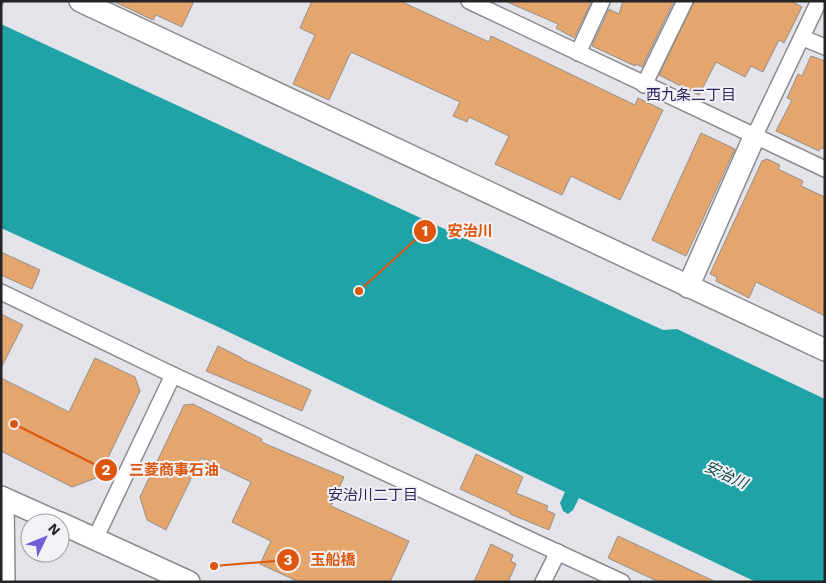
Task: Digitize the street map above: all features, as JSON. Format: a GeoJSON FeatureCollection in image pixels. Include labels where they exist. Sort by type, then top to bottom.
{"type":"FeatureCollection","features":[{"type":"Feature","properties":{"kind":"street"},"geometry":{"type":"LineString","coordinates":[[80,1],[825,350]]}},
{"type":"Feature","properties":{"kind":"street"},"geometry":{"type":"LineString","coordinates":[[469,1],[825,169]]}},
{"type":"Feature","properties":{"kind":"street"},"geometry":{"type":"LineString","coordinates":[[578,53],[602,1]]}},
{"type":"Feature","properties":{"kind":"street"},"geometry":{"type":"LineString","coordinates":[[644,85],[685,1]]}},
{"type":"Feature","properties":{"kind":"street"},"geometry":{"type":"LineString","coordinates":[[688,287],[819,1]]}},
{"type":"Feature","properties":{"kind":"street"},"geometry":{"type":"LineString","coordinates":[[803,38],[825,47]]}},
{"type":"Feature","properties":{"kind":"street"},"geometry":{"type":"LineString","coordinates":[[1,292],[173,374],[622,582]]}},
{"type":"Feature","properties":{"kind":"street"},"geometry":{"type":"LineString","coordinates":[[95,539],[173,374]]}},
{"type":"Feature","properties":{"kind":"street"},"geometry":{"type":"LineString","coordinates":[[4,582],[2,497],[38,513]]}},
{"type":"Feature","properties":{"kind":"street"},"geometry":{"type":"LineString","coordinates":[[70,528],[189,582]]}},
{"type":"Feature","properties":{"kind":"street"},"geometry":{"type":"LineString","coordinates":[[543,582],[558,552]]}},
{"type":"Feature","properties":{"kind":"water","name":"安治川"},"geometry":{"type":"Polygon","coordinates":[[[1,24],[663,330],[677,329],[825,399],[825,582],[756,582],[579,498],[573,510],[568,514],[563,511],[560,503],[565,492],[214,325],[1,228],[1,24]]]}},
{"type":"Feature","properties":{"kind":"building"},"geometry":{"type":"Polygon","coordinates":[[[113,1],[194,1],[182,27],[156,15],[153,20],[113,1]]]}},
{"type":"Feature","properties":{"kind":"building"},"geometry":{"type":"Polygon","coordinates":[[[312,1],[400,1],[489,42],[491,36],[635,105],[638,98],[663,110],[620,200],[571,176],[562,195],[495,164],[509,136],[469,117],[467,122],[453,116],[460,102],[351,52],[329,100],[293,84],[315,35],[300,28],[312,1]]]}},
{"type":"Feature","properties":{"kind":"building"},"geometry":{"type":"Polygon","coordinates":[[[505,1],[592,1],[574,38],[556,28],[558,24],[505,1]]]}},
{"type":"Feature","properties":{"kind":"building"},"geometry":{"type":"Polygon","coordinates":[[[623,1],[674,1],[642,67],[636,64],[635,66],[592,46],[609,9],[619,14],[623,1]]]}},
{"type":"Feature","properties":{"kind":"building"},"geometry":{"type":"Polygon","coordinates":[[[694,1],[792,1],[802,7],[784,43],[779,40],[763,72],[751,66],[745,77],[716,62],[699,95],[659,75],[694,1]]]}},
{"type":"Feature","properties":{"kind":"building"},"geometry":{"type":"Polygon","coordinates":[[[811,56],[825,61],[825,149],[821,148],[819,151],[776,131],[792,100],[787,98],[798,74],[802,76],[811,56]]]}},
{"type":"Feature","properties":{"kind":"building"},"geometry":{"type":"Polygon","coordinates":[[[701,133],[735,149],[686,256],[652,240],[701,133]]]}},
{"type":"Feature","properties":{"kind":"building"},"geometry":{"type":"Polygon","coordinates":[[[767,159],[780,165],[778,169],[803,181],[801,186],[825,197],[825,316],[756,282],[749,298],[716,281],[717,277],[710,274],[762,161],[767,159]]]}},
{"type":"Feature","properties":{"kind":"building"},"geometry":{"type":"Polygon","coordinates":[[[1,252],[40,270],[32,289],[1,275],[1,252]]]}},
{"type":"Feature","properties":{"kind":"building"},"geometry":{"type":"Polygon","coordinates":[[[1,314],[23,325],[1,368],[1,314]]]}},
{"type":"Feature","properties":{"kind":"building"},"geometry":{"type":"Polygon","coordinates":[[[218,346],[311,390],[302,411],[206,371],[218,346]]]}},
{"type":"Feature","properties":{"kind":"building"},"geometry":{"type":"Polygon","coordinates":[[[95,358],[135,377],[140,391],[105,464],[103,462],[96,478],[72,487],[1,451],[1,378],[69,412],[95,358]]]}},
{"type":"Feature","properties":{"kind":"building"},"geometry":{"type":"Polygon","coordinates":[[[193,404],[262,439],[261,442],[344,477],[331,506],[409,541],[390,582],[299,582],[260,564],[271,541],[232,522],[251,482],[201,458],[166,530],[147,520],[140,497],[184,405],[193,404]]]}},
{"type":"Feature","properties":{"kind":"building"},"geometry":{"type":"Polygon","coordinates":[[[476,454],[523,477],[516,493],[548,506],[546,510],[555,514],[549,530],[510,514],[510,512],[460,489],[476,454]]]}},
{"type":"Feature","properties":{"kind":"building"},"geometry":{"type":"Polygon","coordinates":[[[618,536],[716,582],[659,582],[608,558],[618,536]]]}},
{"type":"Feature","properties":{"kind":"building"},"geometry":{"type":"Polygon","coordinates":[[[491,544],[513,555],[511,561],[516,564],[508,582],[474,582],[491,544]]]}},
{"type":"Feature","properties":{"kind":"railway"},"geometry":{"type":"LineString","coordinates":[[1,3],[6,1]]}},
{"type":"Feature","properties":{"kind":"place","name":"安治川"},"geometry":{"type":"Point","coordinates":[359,291]}},
{"type":"Feature","properties":{"kind":"place","name":"三菱商事石油"},"geometry":{"type":"Point","coordinates":[14,424]}},
{"type":"Feature","properties":{"kind":"place","name":"玉船橋"},"geometry":{"type":"Point","coordinates":[214,566]}},
{"type":"Feature","properties":{"kind":"district","name":"西九条二丁目"},"geometry":{"type":"Point","coordinates":[691,95]}},
{"type":"Feature","properties":{"kind":"district","name":"安治川二丁目"},"geometry":{"type":"Point","coordinates":[373,495]}}]}
